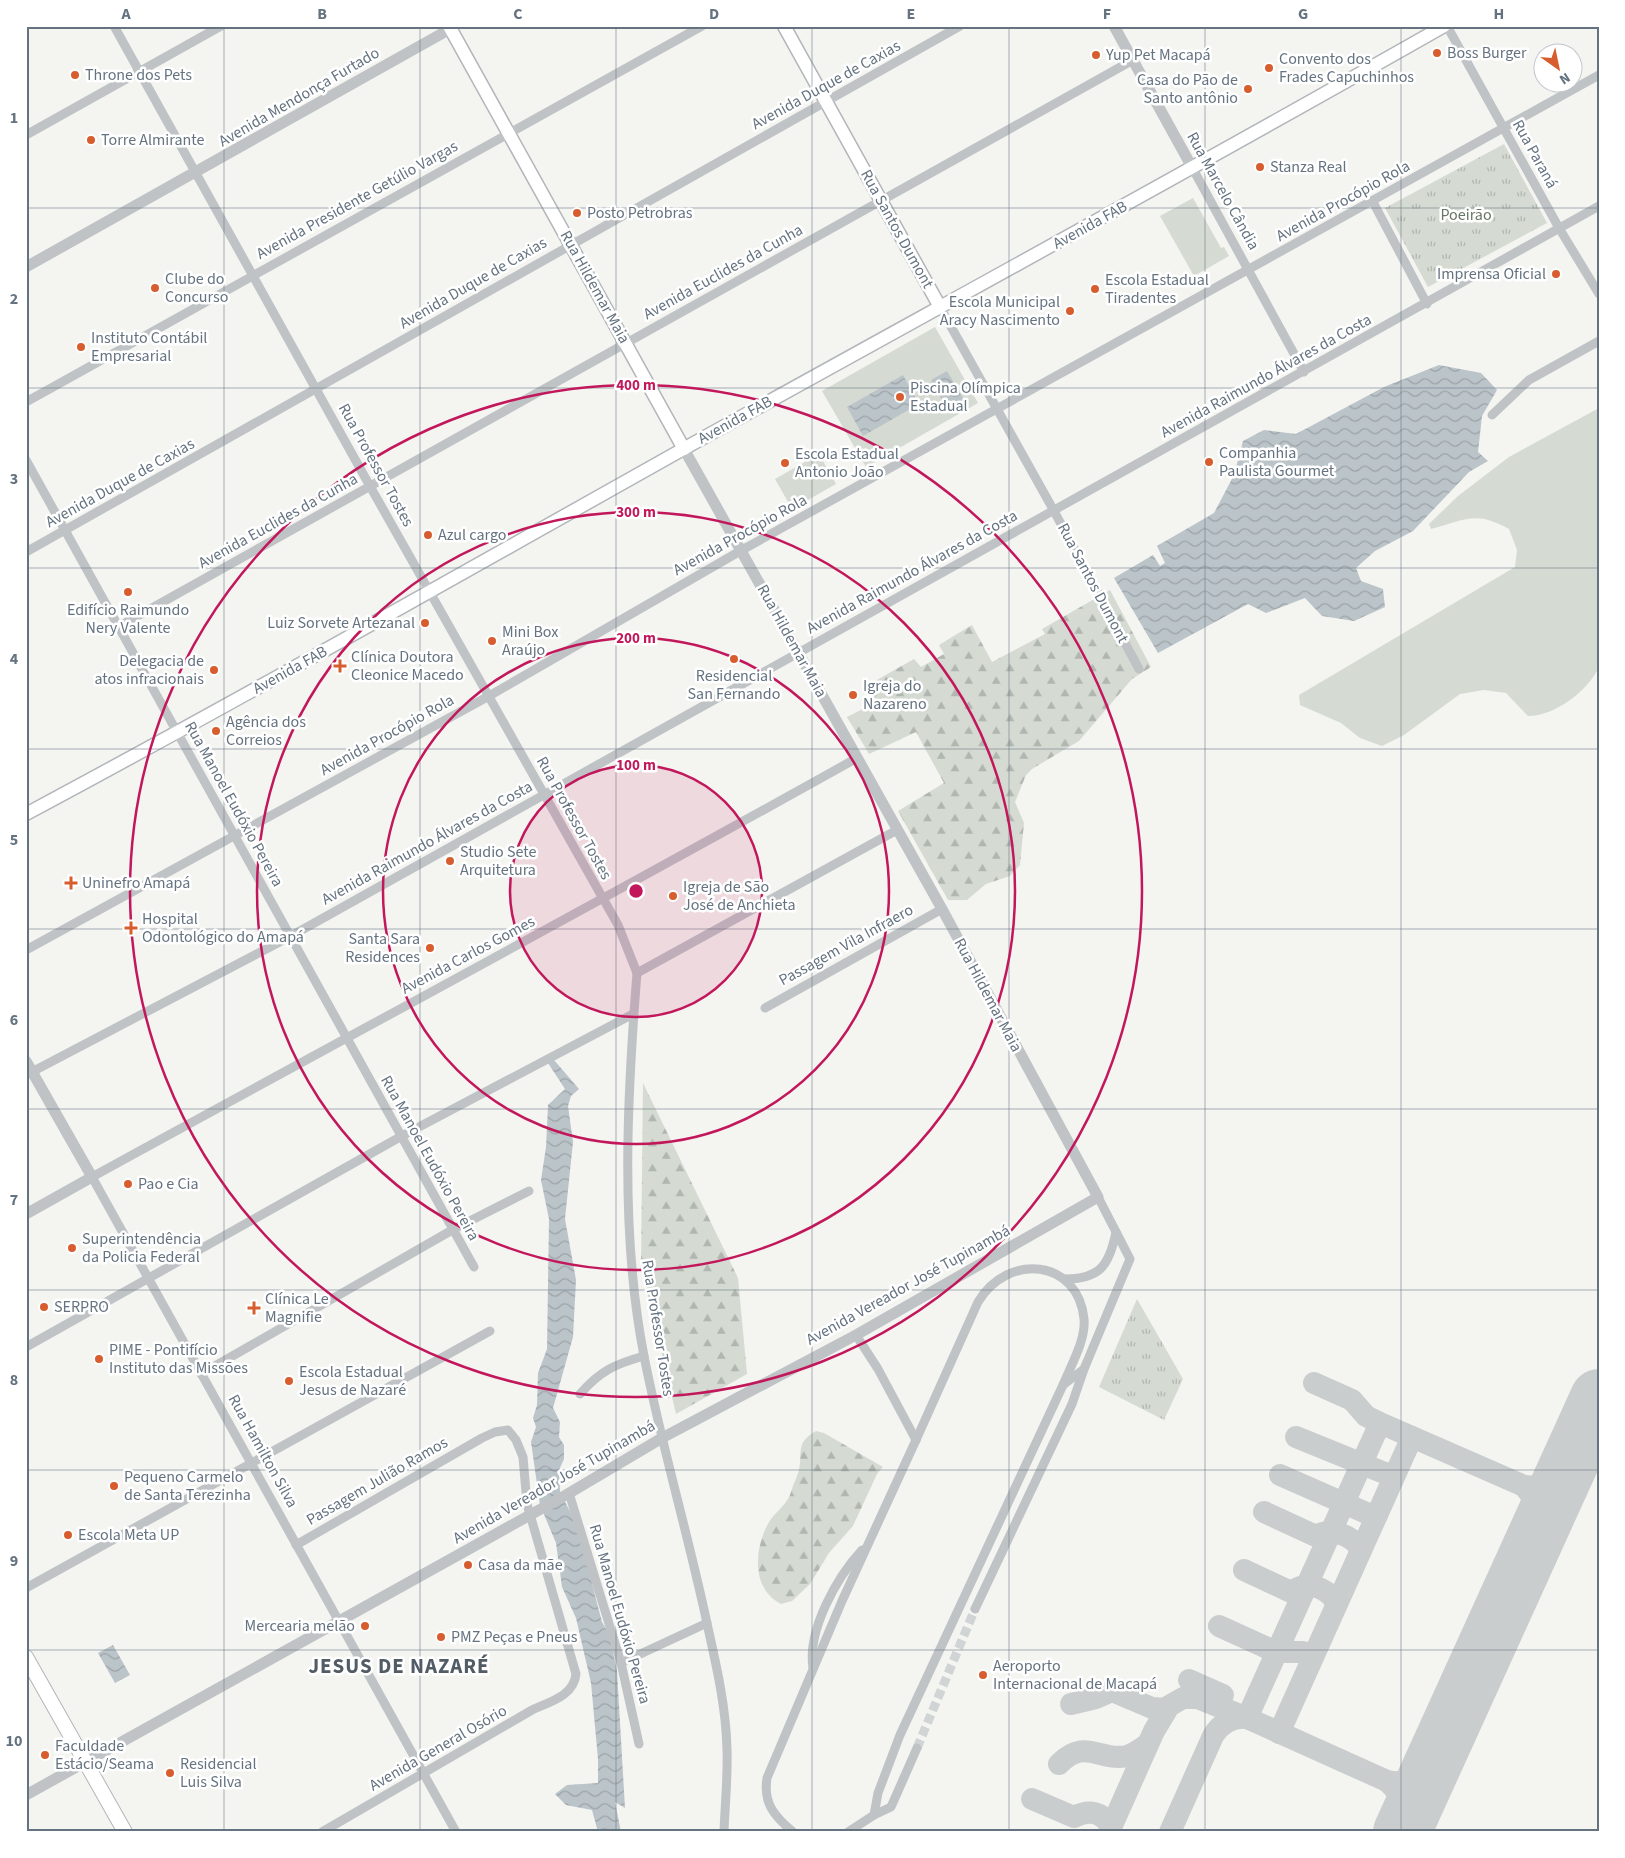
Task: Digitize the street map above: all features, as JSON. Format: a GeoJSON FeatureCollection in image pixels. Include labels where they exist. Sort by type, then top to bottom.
{"type":"FeatureCollection","features":[{"type":"Feature","properties":{"kind":"main road","name":"Rua Santos Dumont"},"geometry":{"type":"LineString","coordinates":[[784,26],[940,307]]}},
{"type":"Feature","properties":{"kind":"main road","name":"Avenida FAB"},"geometry":{"type":"LineString","coordinates":[[26,814],[177,732],[940,307],[1193,169],[1445,26]]}},
{"type":"Feature","properties":{"kind":"main road","name":"Rua Hildemar Maia"},"geometry":{"type":"LineString","coordinates":[[452,27],[684,449]]}},
{"type":"Feature","properties":{"kind":"main road"},"geometry":{"type":"LineString","coordinates":[[26,1657],[125,1832]]}},
{"type":"Feature","properties":{"kind":"street","name":"Rua Professor Tostes"},"geometry":{"type":"LineString","coordinates":[[114,26],[602,901],[618,924],[637,973],[633,1014],[629,1231],[636,1308],[644,1356],[662,1438],[692,1550],[719,1679],[727,1749],[724,1832]]}},
{"type":"Feature","properties":{"kind":"street"},"geometry":{"type":"LineString","coordinates":[[26,135],[221,26]]}},
{"type":"Feature","properties":{"kind":"street","name":"Avenida Presidente Getúlio Vargas"},"geometry":{"type":"LineString","coordinates":[[26,402],[702,26]]}},
{"type":"Feature","properties":{"kind":"street","name":"Avenida Duque de Caxias"},"geometry":{"type":"LineString","coordinates":[[26,552],[960,26]]}},
{"type":"Feature","properties":{"kind":"street","name":"Rua Marcelo Cândia"},"geometry":{"type":"LineString","coordinates":[[1114,26],[1304,372]]}},
{"type":"Feature","properties":{"kind":"street","name":"Rua Paraná"},"geometry":{"type":"LineString","coordinates":[[1445,26],[1559,228],[1599,294]]}},
{"type":"Feature","properties":{"kind":"street","name":"Avenida Mendonça Furtado"},"geometry":{"type":"LineString","coordinates":[[26,267],[196,173],[452,27]]}},
{"type":"Feature","properties":{"kind":"street","name":"Avenida Euclides da Cunha"},"geometry":{"type":"LineString","coordinates":[[118,627],[371,488],[626,343],[1133,60]]}},
{"type":"Feature","properties":{"kind":"street","name":"Avenida Procópio Rola"},"geometry":{"type":"LineString","coordinates":[[26,950],[489,696],[742,550],[1373,202],[1502,127],[1599,74]]}},
{"type":"Feature","properties":{"kind":"street"},"geometry":{"type":"LineString","coordinates":[[1373,202],[1427,304]]}},
{"type":"Feature","properties":{"kind":"street","name":"Avenida Raimundo Álvares da Costa"},"geometry":{"type":"LineString","coordinates":[[29,1074],[291,936],[798,652],[1427,304],[1599,206]]}},
{"type":"Feature","properties":{"kind":"street","name":"Rua Santos Dumont"},"geometry":{"type":"LineString","coordinates":[[940,307],[1054,511],[1139,669]]}},
{"type":"Feature","properties":{"kind":"street"},"geometry":{"type":"LineString","coordinates":[[1492,415],[1530,380],[1599,341]]}},
{"type":"Feature","properties":{"kind":"street","name":"Rua Hildemar Maia"},"geometry":{"type":"LineString","coordinates":[[684,449],[942,909],[1098,1197],[1130,1260],[1084,1369]]}},
{"type":"Feature","properties":{"kind":"street","name":"Rua Manoel Eudóxio Pereira"},"geometry":{"type":"LineString","coordinates":[[26,460],[291,936],[400,1137],[474,1267]]}},
{"type":"Feature","properties":{"kind":"street","name":"Avenida Carlos Gomes"},"geometry":{"type":"LineString","coordinates":[[92,1177],[346,1037],[602,901],[857,758]]}},
{"type":"Feature","properties":{"kind":"street"},"geometry":{"type":"LineString","coordinates":[[637,973],[897,830]]}},
{"type":"Feature","properties":{"kind":"street","name":"Passagem Vila Infraero"},"geometry":{"type":"LineString","coordinates":[[765,1008],[942,909]]}},
{"type":"Feature","properties":{"kind":"street"},"geometry":{"type":"LineString","coordinates":[[26,1347],[150,1280],[400,1137],[633,1014]]}},
{"type":"Feature","properties":{"kind":"street","name":"Rua Hamilton Silva"},"geometry":{"type":"LineString","coordinates":[[26,1061],[29,1074],[92,1177],[252,1462],[422,1775],[456,1832]]}},
{"type":"Feature","properties":{"kind":"street"},"geometry":{"type":"LineString","coordinates":[[26,1214],[92,1177]]}},
{"type":"Feature","properties":{"kind":"street"},"geometry":{"type":"LineString","coordinates":[[201,1374],[454,1229],[528,1191]]}},
{"type":"Feature","properties":{"kind":"street","name":"Avenida Vereador José Tupinambá"},"geometry":{"type":"LineString","coordinates":[[26,1795],[568,1494],[662,1438],[856,1335],[1098,1197]]}},
{"type":"Feature","properties":{"kind":"street"},"geometry":{"type":"LineString","coordinates":[[793,1832],[772,1809],[766,1798],[767,1778],[868,1544],[987,1288],[1009,1272],[1021,1269],[1036,1269],[1064,1280],[1089,1278],[1098,1271],[1113,1248],[1116,1232]]}},
{"type":"Feature","properties":{"kind":"street"},"geometry":{"type":"LineString","coordinates":[[874,1815],[878,1794],[900,1735],[1063,1385],[1084,1331],[1084,1320],[1079,1298],[1064,1280]]}},
{"type":"Feature","properties":{"kind":"street"},"geometry":{"type":"LineString","coordinates":[[26,1588],[490,1331]]}},
{"type":"Feature","properties":{"kind":"street"},"geometry":{"type":"LineString","coordinates":[[856,1335],[878,1369],[916,1440]]}},
{"type":"Feature","properties":{"kind":"street"},"geometry":{"type":"LineString","coordinates":[[580,1394],[608,1368],[644,1356]]}},
{"type":"Feature","properties":{"kind":"street"},"geometry":{"type":"LineString","coordinates":[[1063,1385],[1084,1369]]}},
{"type":"Feature","properties":{"kind":"street"},"geometry":{"type":"LineString","coordinates":[[975,1609],[1072,1404],[1084,1369]]}},
{"type":"Feature","properties":{"kind":"street","name":"Passagem Julião Ramos"},"geometry":{"type":"LineString","coordinates":[[296,1545],[474,1443],[495,1432],[508,1430],[512,1432],[523,1457],[527,1504],[534,1513]]}},
{"type":"Feature","properties":{"kind":"street","name":"Rua Manoel Eudóxio Pereira"},"geometry":{"type":"LineString","coordinates":[[568,1494],[622,1663],[639,1744]]}},
{"type":"Feature","properties":{"kind":"street","name":"Avenida General Osório"},"geometry":{"type":"LineString","coordinates":[[322,1832],[532,1710],[569,1692],[573,1687],[576,1674],[534,1513]]}},
{"type":"Feature","properties":{"kind":"street"},"geometry":{"type":"LineString","coordinates":[[622,1663],[707,1623]]}},
{"type":"Feature","properties":{"kind":"street"},"geometry":{"type":"LineString","coordinates":[[848,1832],[874,1815],[891,1807],[917,1748]]}},
{"type":"Feature","properties":{"kind":"green space","name":"Poeirão"},"geometry":{"type":"Polygon","coordinates":[[[1504,144],[1547,223],[1428,287],[1385,208],[1504,144]]]}},
{"type":"Feature","properties":{"kind":"green space"},"geometry":{"type":"Polygon","coordinates":[[[1193,198],[1221,248],[1224,247],[1229,256],[1194,276],[1160,216],[1193,198]]]}},
{"type":"Feature","properties":{"kind":"green space","name":"Piscina Olímpica Estadual"},"geometry":{"type":"Polygon","coordinates":[[[935,327],[978,403],[866,467],[822,391],[935,327]]]}},
{"type":"Feature","properties":{"kind":"green space"},"geometry":{"type":"Polygon","coordinates":[[[1599,408],[1599,667],[1594,676],[1579,693],[1549,712],[1528,716],[1506,693],[1484,690],[1460,694],[1404,735],[1382,746],[1360,738],[1341,723],[1300,705],[1299,695],[1515,567],[1517,550],[1509,529],[1497,523],[1470,518],[1431,529],[1429,524],[1458,496],[1509,457],[1599,408]]]}},
{"type":"Feature","properties":{"kind":"green space"},"geometry":{"type":"Polygon","coordinates":[[[819,454],[836,484],[792,509],[775,479],[819,454]]]}},
{"type":"Feature","properties":{"kind":"green space"},"geometry":{"type":"Polygon","coordinates":[[[1110,590],[1151,667],[1132,679],[1079,741],[1032,769],[1026,775],[1015,802],[1024,823],[1020,865],[1010,876],[986,884],[967,900],[948,900],[898,811],[944,783],[916,732],[869,754],[847,717],[876,702],[868,685],[914,659],[921,667],[944,654],[939,645],[972,625],[992,662],[1045,634],[1042,629],[1110,590]]]}},
{"type":"Feature","properties":{"kind":"green space"},"geometry":{"type":"Polygon","coordinates":[[[643,1083],[738,1278],[747,1374],[676,1414],[641,1265],[643,1083]]]}},
{"type":"Feature","properties":{"kind":"green space"},"geometry":{"type":"Polygon","coordinates":[[[1137,1299],[1183,1379],[1164,1420],[1099,1387],[1137,1299]]]}},
{"type":"Feature","properties":{"kind":"green space"},"geometry":{"type":"Polygon","coordinates":[[[816,1431],[824,1433],[883,1467],[877,1474],[853,1526],[829,1553],[810,1584],[792,1601],[781,1604],[771,1597],[764,1588],[760,1577],[758,1565],[761,1541],[771,1519],[790,1496],[799,1470],[802,1444],[809,1435],[816,1431]]]}},
{"type":"Feature","properties":{"kind":"water"},"geometry":{"type":"Polygon","coordinates":[[[1439,365],[1481,373],[1497,390],[1482,416],[1478,452],[1488,461],[1469,472],[1413,531],[1375,551],[1356,568],[1361,581],[1383,589],[1385,607],[1354,621],[1322,616],[1305,598],[1266,613],[1248,604],[1158,653],[1114,578],[1153,555],[1160,566],[1165,563],[1157,546],[1214,513],[1234,475],[1243,441],[1264,430],[1296,434],[1384,387],[1439,365]]]}},
{"type":"Feature","properties":{"kind":"water"},"geometry":{"type":"Polygon","coordinates":[[[947,371],[964,400],[947,409],[931,380],[947,371]]]}},
{"type":"Feature","properties":{"kind":"water"},"geometry":{"type":"Polygon","coordinates":[[[903,375],[919,404],[863,436],[847,407],[903,375]]]}},
{"type":"Feature","properties":{"kind":"water"},"geometry":{"type":"Polygon","coordinates":[[[554,1060],[579,1089],[571,1096],[568,1106],[573,1142],[565,1219],[576,1280],[573,1337],[553,1408],[560,1422],[559,1437],[564,1445],[564,1459],[559,1470],[560,1492],[578,1527],[602,1622],[609,1634],[617,1671],[625,1808],[615,1802],[621,1832],[598,1832],[592,1810],[566,1805],[555,1794],[567,1785],[598,1783],[598,1759],[591,1683],[576,1618],[562,1587],[556,1543],[540,1505],[531,1442],[536,1427],[533,1418],[537,1405],[538,1373],[547,1349],[549,1219],[541,1180],[546,1147],[548,1105],[565,1089],[548,1063],[554,1060]]]}},
{"type":"Feature","properties":{"kind":"water"},"geometry":{"type":"Polygon","coordinates":[[[113,1645],[130,1675],[115,1683],[98,1653],[113,1645]]]}},
{"type":"Feature","properties":{"kind":"taxiway"},"geometry":{"type":"LineString","coordinates":[[1314,1383],[1352,1400],[1366,1416],[1380,1423],[1524,1486],[1537,1486],[1554,1481],[1568,1467]]}},
{"type":"Feature","properties":{"kind":"taxiway"},"geometry":{"type":"LineString","coordinates":[[1247,1718],[1380,1423]]}},
{"type":"Feature","properties":{"kind":"taxiway"},"geometry":{"type":"LineString","coordinates":[[1296,1437],[1387,1474],[1396,1472]]}},
{"type":"Feature","properties":{"kind":"taxiway"},"geometry":{"type":"LineString","coordinates":[[1279,1733],[1412,1437]]}},
{"type":"Feature","properties":{"kind":"taxiway"},"geometry":{"type":"LineString","coordinates":[[1280,1475],[1371,1515],[1377,1515]]}},
{"type":"Feature","properties":{"kind":"taxiway"},"geometry":{"type":"LineString","coordinates":[[1524,1486],[1538,1506],[1540,1517],[1539,1530]]}},
{"type":"Feature","properties":{"kind":"taxiway"},"geometry":{"type":"LineString","coordinates":[[1264,1512],[1316,1536],[1328,1532],[1346,1536],[1361,1549]]}},
{"type":"Feature","properties":{"kind":"taxiway"},"geometry":{"type":"LineString","coordinates":[[1244,1570],[1291,1592],[1304,1586],[1322,1589],[1333,1597],[1337,1603]]}},
{"type":"Feature","properties":{"kind":"taxiway"},"geometry":{"type":"LineString","coordinates":[[1219,1626],[1276,1652],[1303,1652],[1311,1660]]}},
{"type":"Feature","properties":{"kind":"taxiway"},"geometry":{"type":"LineString","coordinates":[[1189,1680],[1223,1695]]}},
{"type":"Feature","properties":{"kind":"taxiway"},"geometry":{"type":"LineString","coordinates":[[1071,1704],[1096,1698],[1112,1691],[1152,1708],[1166,1709]]}},
{"type":"Feature","properties":{"kind":"taxiway"},"geometry":{"type":"LineString","coordinates":[[1109,1832],[1154,1731],[1169,1706],[1183,1698],[1198,1698],[1247,1718]]}},
{"type":"Feature","properties":{"kind":"taxiway"},"geometry":{"type":"LineString","coordinates":[[1170,1832],[1213,1736],[1219,1728],[1237,1718],[1247,1718],[1387,1781],[1401,1782],[1412,1780],[1433,1765]]}},
{"type":"Feature","properties":{"kind":"taxiway"},"geometry":{"type":"LineString","coordinates":[[1059,1764],[1077,1752],[1085,1751],[1117,1757],[1127,1756],[1148,1744]]}},
{"type":"Feature","properties":{"kind":"taxiway"},"geometry":{"type":"LineString","coordinates":[[1387,1781],[1397,1792],[1404,1810],[1403,1831]]}},
{"type":"Feature","properties":{"kind":"taxiway"},"geometry":{"type":"LineString","coordinates":[[1032,1799],[1074,1817],[1085,1813],[1095,1813],[1104,1818],[1111,1826]]}},
{"type":"Feature","properties":{"kind":"runway"},"geometry":{"type":"LineString","coordinates":[[1402,1832],[1599,1398]]}},
{"type":"Feature","properties":{"kind":"tunnel"},"geometry":{"type":"LineString","coordinates":[[917,1748],[975,1609]]}},
{"type":"Feature","properties":{"kind":"place","name":"Boss Burger"},"geometry":{"type":"Point","coordinates":[1437,53]}},
{"type":"Feature","properties":{"kind":"place","name":"Yup Pet Macapá"},"geometry":{"type":"Point","coordinates":[1096,55]}},
{"type":"Feature","properties":{"kind":"place","name":"Convento dos Frades Capuchinhos"},"geometry":{"type":"Point","coordinates":[1269,68]}},
{"type":"Feature","properties":{"kind":"place","name":"Throne dos Pets"},"geometry":{"type":"Point","coordinates":[75,75]}},
{"type":"Feature","properties":{"kind":"place","name":"Casa do Pão de Santo antônio"},"geometry":{"type":"Point","coordinates":[1248,89]}},
{"type":"Feature","properties":{"kind":"place","name":"Torre Almirante"},"geometry":{"type":"Point","coordinates":[91,140]}},
{"type":"Feature","properties":{"kind":"place","name":"Stanza Real"},"geometry":{"type":"Point","coordinates":[1260,167]}},
{"type":"Feature","properties":{"kind":"place","name":"Posto Petrobras"},"geometry":{"type":"Point","coordinates":[577,213]}},
{"type":"Feature","properties":{"kind":"place","name":"Imprensa Oficial"},"geometry":{"type":"Point","coordinates":[1556,274]}},
{"type":"Feature","properties":{"kind":"place","name":"Clube do Concurso"},"geometry":{"type":"Point","coordinates":[155,288]}},
{"type":"Feature","properties":{"kind":"place","name":"Escola Estadual Tiradentes"},"geometry":{"type":"Point","coordinates":[1095,289]}},
{"type":"Feature","properties":{"kind":"place","name":"Escola Municipal Aracy Nascimento"},"geometry":{"type":"Point","coordinates":[1070,311]}},
{"type":"Feature","properties":{"kind":"place","name":"Instituto Contábil Empresarial"},"geometry":{"type":"Point","coordinates":[81,347]}},
{"type":"Feature","properties":{"kind":"place","name":"Piscina Olímpica Estadual"},"geometry":{"type":"Point","coordinates":[900,397]}},
{"type":"Feature","properties":{"kind":"place","name":"Companhia Paulista Gourmet"},"geometry":{"type":"Point","coordinates":[1209,462]}},
{"type":"Feature","properties":{"kind":"place","name":"Escola Estadual Antonio João"},"geometry":{"type":"Point","coordinates":[785,463]}},
{"type":"Feature","properties":{"kind":"place","name":"Azul cargo"},"geometry":{"type":"Point","coordinates":[428,535]}},
{"type":"Feature","properties":{"kind":"place","name":"Edifício Raimundo Nery Valente"},"geometry":{"type":"Point","coordinates":[128,592]}},
{"type":"Feature","properties":{"kind":"place","name":"Luiz Sorvete Artezanal"},"geometry":{"type":"Point","coordinates":[425,623]}},
{"type":"Feature","properties":{"kind":"place","name":"Mini Box Araújo"},"geometry":{"type":"Point","coordinates":[492,641]}},
{"type":"Feature","properties":{"kind":"place","name":"Residencial San Fernando"},"geometry":{"type":"Point","coordinates":[734,659]}},
{"type":"Feature","properties":{"kind":"place","name":"Clínica Doutora Cleonice Macedo"},"geometry":{"type":"Point","coordinates":[340,666]}},
{"type":"Feature","properties":{"kind":"place","name":"Delegacia de atos infracionais"},"geometry":{"type":"Point","coordinates":[214,670]}},
{"type":"Feature","properties":{"kind":"place","name":"Igreja do Nazareno"},"geometry":{"type":"Point","coordinates":[853,695]}},
{"type":"Feature","properties":{"kind":"place","name":"Agência dos Correios"},"geometry":{"type":"Point","coordinates":[216,731]}},
{"type":"Feature","properties":{"kind":"place","name":"Studio Sete Arquitetura"},"geometry":{"type":"Point","coordinates":[450,861]}},
{"type":"Feature","properties":{"kind":"place","name":"Uninefro Amapá"},"geometry":{"type":"Point","coordinates":[71,883]}},
{"type":"Feature","properties":{"kind":"place","name":"Igreja de São José de Anchieta"},"geometry":{"type":"Point","coordinates":[673,896]}},
{"type":"Feature","properties":{"kind":"place","name":"Hospital Odontológico do Amapá"},"geometry":{"type":"Point","coordinates":[131,928]}},
{"type":"Feature","properties":{"kind":"place","name":"Santa Sara Residences"},"geometry":{"type":"Point","coordinates":[430,948]}},
{"type":"Feature","properties":{"kind":"place","name":"Pao e Cia"},"geometry":{"type":"Point","coordinates":[128,1184]}},
{"type":"Feature","properties":{"kind":"place","name":"Superintendência da Policia Federal"},"geometry":{"type":"Point","coordinates":[72,1248]}},
{"type":"Feature","properties":{"kind":"place","name":"SERPRO"},"geometry":{"type":"Point","coordinates":[44,1307]}},
{"type":"Feature","properties":{"kind":"place","name":"Clínica Le Magnifie"},"geometry":{"type":"Point","coordinates":[254,1308]}},
{"type":"Feature","properties":{"kind":"place","name":"PIME - Pontifício Instituto das Missões"},"geometry":{"type":"Point","coordinates":[99,1359]}},
{"type":"Feature","properties":{"kind":"place","name":"Escola Estadual Jesus de Nazaré"},"geometry":{"type":"Point","coordinates":[289,1381]}},
{"type":"Feature","properties":{"kind":"place","name":"Pequeno Carmelo de Santa Terezinha"},"geometry":{"type":"Point","coordinates":[114,1486]}},
{"type":"Feature","properties":{"kind":"place","name":"Escola Meta UP"},"geometry":{"type":"Point","coordinates":[68,1535]}},
{"type":"Feature","properties":{"kind":"place","name":"Casa da mãe"},"geometry":{"type":"Point","coordinates":[468,1565]}},
{"type":"Feature","properties":{"kind":"place","name":"Mercearia melão"},"geometry":{"type":"Point","coordinates":[365,1626]}},
{"type":"Feature","properties":{"kind":"place","name":"PMZ Peças e Pneus"},"geometry":{"type":"Point","coordinates":[441,1637]}},
{"type":"Feature","properties":{"kind":"place","name":"Aeroporto Internacional de Macapá"},"geometry":{"type":"Point","coordinates":[983,1675]}},
{"type":"Feature","properties":{"kind":"place","name":"Faculdade Estácio/Seama"},"geometry":{"type":"Point","coordinates":[45,1755]}},
{"type":"Feature","properties":{"kind":"place","name":"Residencial Luis Silva"},"geometry":{"type":"Point","coordinates":[170,1773]}},
{"type":"Feature","properties":{"kind":"district","name":"JESUS DE NAZARÉ"},"geometry":{"type":"Point","coordinates":[399,1666]}}]}
